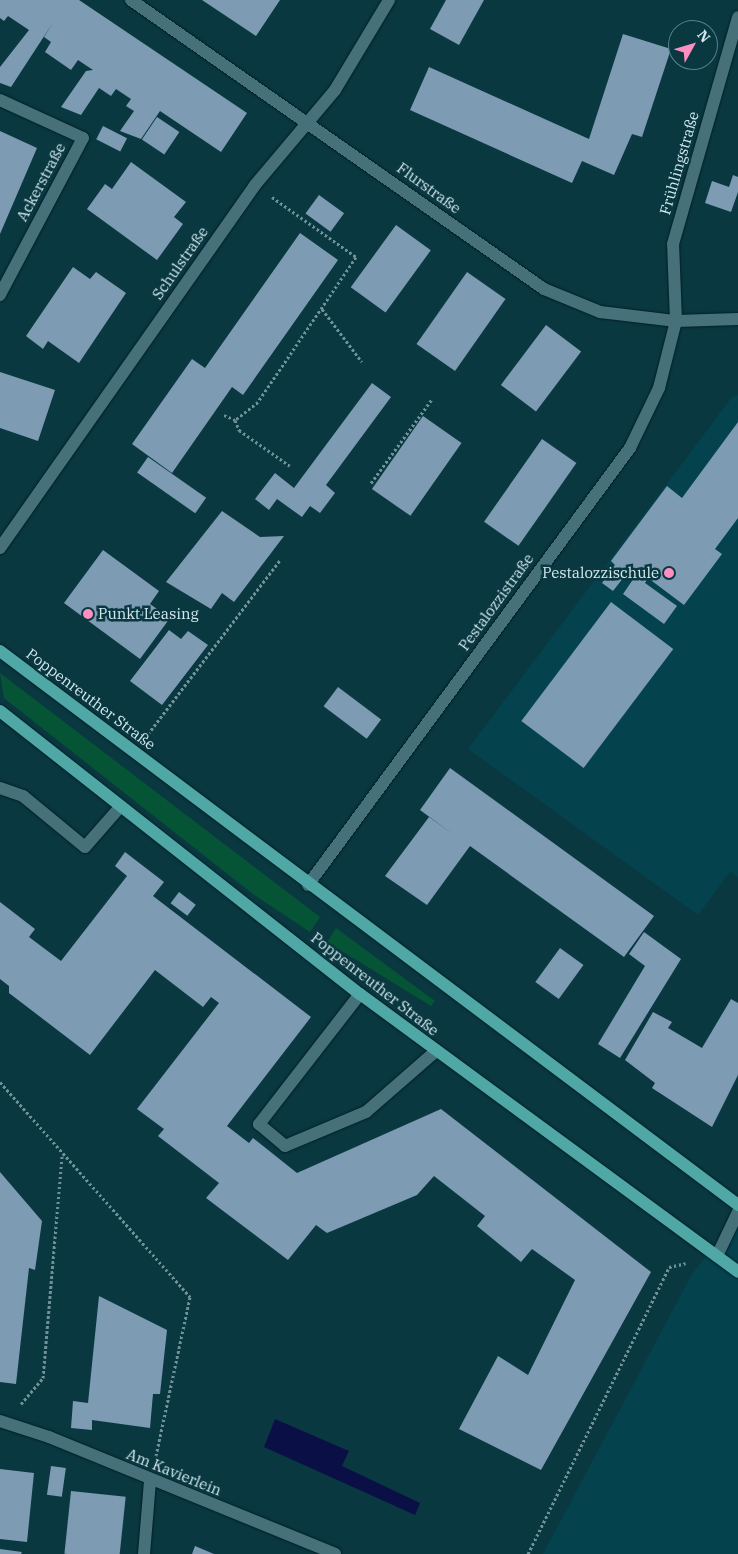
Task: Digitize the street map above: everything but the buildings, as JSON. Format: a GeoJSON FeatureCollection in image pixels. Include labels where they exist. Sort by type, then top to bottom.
{"type":"FeatureCollection","features":[{"type":"Feature","properties":{"kind":"main road","name":"Poppenreuther Straße"},"geometry":{"type":"LineString","coordinates":[[0,651],[308,885],[738,1205]]}},
{"type":"Feature","properties":{"kind":"main road","name":"Poppenreuther Straße"},"geometry":{"type":"LineString","coordinates":[[0,711],[360,994],[738,1272]]}},
{"type":"Feature","properties":{"kind":"street","name":"Flurstraße"},"geometry":{"type":"LineString","coordinates":[[131,0],[307,120],[544,289],[600,312],[676,321],[738,318]]}},
{"type":"Feature","properties":{"kind":"street","name":"Schulstraße"},"geometry":{"type":"LineString","coordinates":[[0,548],[255,185],[307,120],[336,90],[389,0]]}},
{"type":"Feature","properties":{"kind":"street","name":"Frühlingstraße"},"geometry":{"type":"LineString","coordinates":[[676,321],[673,244],[738,16]]}},
{"type":"Feature","properties":{"kind":"street","name":"Ackerstraße"},"geometry":{"type":"LineString","coordinates":[[0,100],[83,138],[0,295]]}},
{"type":"Feature","properties":{"kind":"street","name":"Pestalozzistraße"},"geometry":{"type":"LineString","coordinates":[[308,885],[630,448],[659,388],[676,321]]}},
{"type":"Feature","properties":{"kind":"street"},"geometry":{"type":"LineString","coordinates":[[0,788],[23,796],[85,847],[120,807]]}},
{"type":"Feature","properties":{"kind":"street"},"geometry":{"type":"LineString","coordinates":[[360,994],[259,1124],[285,1146],[366,1112],[436,1051]]}},
{"type":"Feature","properties":{"kind":"street"},"geometry":{"type":"LineString","coordinates":[[717,1256],[738,1212]]}},
{"type":"Feature","properties":{"kind":"street","name":"Am Kavierlein"},"geometry":{"type":"LineString","coordinates":[[0,1421],[335,1554]]}},
{"type":"Feature","properties":{"kind":"street"},"geometry":{"type":"LineString","coordinates":[[144,1554],[150,1481]]}},
{"type":"Feature","properties":{"kind":"path"},"geometry":{"type":"LineString","coordinates":[[235,420],[258,402],[356,257],[255,185]]}},
{"type":"Feature","properties":{"kind":"path"},"geometry":{"type":"LineString","coordinates":[[322,309],[362,362]]}},
{"type":"Feature","properties":{"kind":"path"},"geometry":{"type":"LineString","coordinates":[[371,483],[432,399]]}},
{"type":"Feature","properties":{"kind":"path"},"geometry":{"type":"LineString","coordinates":[[224,415],[235,420],[239,430],[290,466]]}},
{"type":"Feature","properties":{"kind":"path"},"geometry":{"type":"LineString","coordinates":[[134,752],[280,560]]}},
{"type":"Feature","properties":{"kind":"path"},"geometry":{"type":"LineString","coordinates":[[0,1082],[62,1155],[190,1297],[150,1481]]}},
{"type":"Feature","properties":{"kind":"path"},"geometry":{"type":"LineString","coordinates":[[14,1426],[20,1405],[43,1378],[62,1155]]}},
{"type":"Feature","properties":{"kind":"path"},"geometry":{"type":"LineString","coordinates":[[528,1554],[669,1267],[717,1256]]}},
{"type":"Feature","properties":{"kind":"shaded area","name":"Pestalozzischule"},"geometry":{"type":"Polygon","coordinates":[[[738,395],[738,877],[730,872],[698,915],[468,749],[732,397],[738,395]]]}},
{"type":"Feature","properties":{"kind":"shaded area"},"geometry":{"type":"Polygon","coordinates":[[[738,1215],[738,1554],[543,1554],[692,1274],[738,1215]]]}},
{"type":"Feature","properties":{"kind":"shaded area"},"geometry":{"type":"Polygon","coordinates":[[[275,1419],[349,1451],[342,1466],[420,1503],[415,1515],[264,1447],[275,1419]]]}},
{"type":"Feature","properties":{"kind":"green space"},"geometry":{"type":"Polygon","coordinates":[[[0,673],[320,917],[310,932],[253,894],[4,698],[0,673]]]}},
{"type":"Feature","properties":{"kind":"green space"},"geometry":{"type":"Polygon","coordinates":[[[336,928],[435,1001],[431,1006],[327,942],[336,928]]]}},
{"type":"Feature","properties":{"kind":"place","name":"Pestalozzischule"},"geometry":{"type":"Point","coordinates":[669,573]}},
{"type":"Feature","properties":{"kind":"place","name":"Punkt Leasing"},"geometry":{"type":"Point","coordinates":[88,614]}}]}
